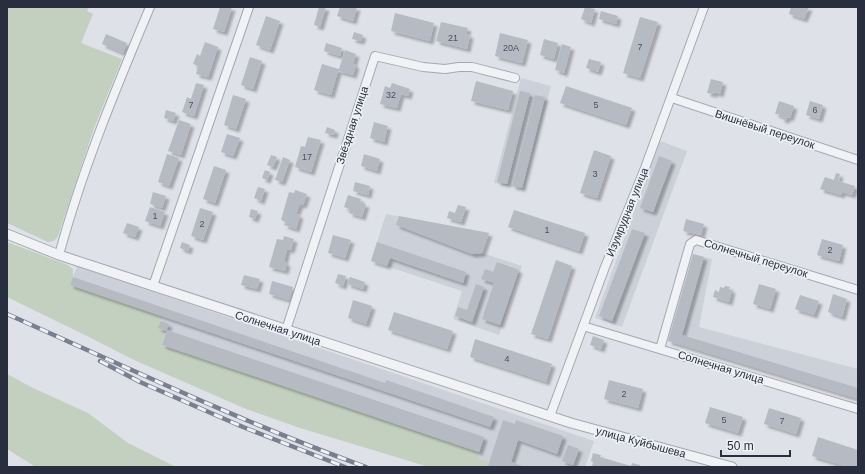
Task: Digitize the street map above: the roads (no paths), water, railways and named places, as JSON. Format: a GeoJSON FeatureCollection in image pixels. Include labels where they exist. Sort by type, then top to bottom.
{"type":"FeatureCollection","features":[{"type":"Feature","properties":{"kind":"street"},"geometry":{"type":"LineString","coordinates":[[59,255],[69,217],[118,84],[150,7]]}},
{"type":"Feature","properties":{"kind":"street"},"geometry":{"type":"LineString","coordinates":[[152,286],[249,7]]}},
{"type":"Feature","properties":{"kind":"street","name":"Изумрудная улица"},"geometry":{"type":"LineString","coordinates":[[550,416],[605,267],[672,98],[704,7]]}},
{"type":"Feature","properties":{"kind":"street","name":"Звёздная улица"},"geometry":{"type":"LineString","coordinates":[[286,330],[375,56],[423,67],[445,70],[459,67],[472,67],[514,78]]}},
{"type":"Feature","properties":{"kind":"street","name":"Вишнёвый переулок"},"geometry":{"type":"LineString","coordinates":[[672,98],[858,160]]}},
{"type":"Feature","properties":{"kind":"street","name":"Солнечная улица"},"geometry":{"type":"LineString","coordinates":[[7,234],[59,255],[550,416]]}},
{"type":"Feature","properties":{"kind":"street","name":"Солнечный переулок"},"geometry":{"type":"LineString","coordinates":[[660,349],[690,244],[696,240],[858,290]]}},
{"type":"Feature","properties":{"kind":"street","name":"Солнечная улица"},"geometry":{"type":"LineString","coordinates":[[583,326],[858,409]]}},
{"type":"Feature","properties":{"kind":"street","name":"улица Куйбышева"},"geometry":{"type":"LineString","coordinates":[[550,416],[732,467]]}},
{"type":"Feature","properties":{"kind":"railway"},"geometry":{"type":"LineString","coordinates":[[7,314],[230,413],[366,467]]}},
{"type":"Feature","properties":{"kind":"railway"},"geometry":{"type":"LineString","coordinates":[[100,361],[140,382],[243,427],[345,467]]}}]}
